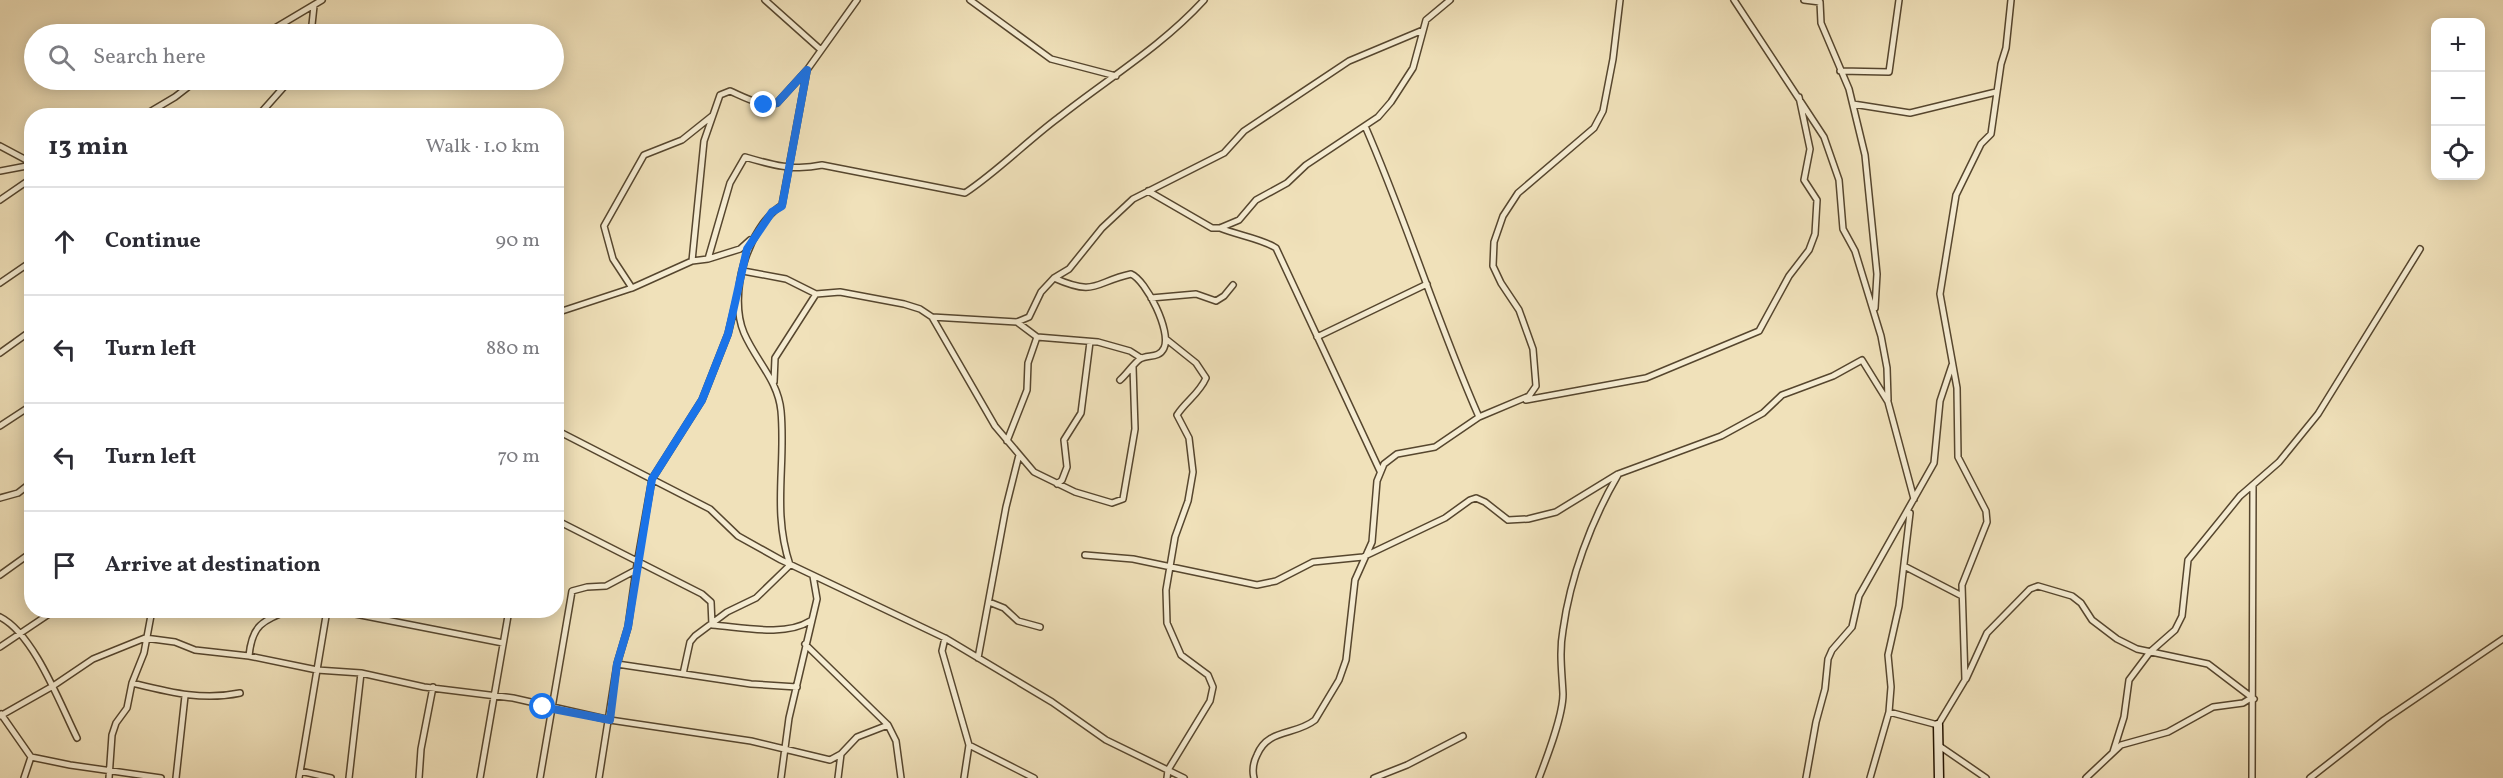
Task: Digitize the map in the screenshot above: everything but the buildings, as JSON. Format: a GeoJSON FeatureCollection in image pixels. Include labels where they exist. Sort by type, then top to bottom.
{"type":"FeatureCollection","features":[{"type":"Feature","properties":{"kind":"street"},"geometry":{"type":"LineString","coordinates":[[282,24],[322,0]]}},
{"type":"Feature","properties":{"kind":"street"},"geometry":{"type":"LineString","coordinates":[[765,0],[820,50]]}},
{"type":"Feature","properties":{"kind":"street"},"geometry":{"type":"LineString","coordinates":[[692,261],[704,141],[720,95],[730,91],[764,105],[777,103],[807,70],[857,0]]}},
{"type":"Feature","properties":{"kind":"street"},"geometry":{"type":"LineString","coordinates":[[970,0],[1051,59],[1116,76]]}},
{"type":"Feature","properties":{"kind":"street"},"geometry":{"type":"LineString","coordinates":[[708,258],[730,183],[745,157],[790,168],[806,169],[822,165],[965,193],[1060,116],[1116,76],[1188,17],[1204,0]]}},
{"type":"Feature","properties":{"kind":"street"},"geometry":{"type":"LineString","coordinates":[[1220,228],[1239,220],[1256,200],[1287,183],[1306,165],[1365,126],[1391,102],[1415,62],[1428,17],[1449,0]]}},
{"type":"Feature","properties":{"kind":"street"},"geometry":{"type":"LineString","coordinates":[[1521,401],[1529,396],[1536,386],[1536,364],[1519,310],[1493,266],[1494,242],[1503,216],[1518,193],[1594,128],[1605,100],[1620,0]]}},
{"type":"Feature","properties":{"kind":"street"},"geometry":{"type":"LineString","coordinates":[[1734,0],[1824,137],[1836,169],[1843,229],[1855,251],[1875,311],[1887,368],[1888,402],[1914,499]]}},
{"type":"Feature","properties":{"kind":"street"},"geometry":{"type":"LineString","coordinates":[[1804,0],[1820,2],[1821,23],[1853,104],[1865,155],[1876,264],[1875,311]]}},
{"type":"Feature","properties":{"kind":"street"},"geometry":{"type":"LineString","coordinates":[[1840,71],[1889,72],[1899,0]]}},
{"type":"Feature","properties":{"kind":"street"},"geometry":{"type":"LineString","coordinates":[[1965,680],[1962,596],[1964,576],[1985,534],[1987,522],[1983,504],[1958,457],[1957,388],[1940,294],[1956,195],[1981,144],[1991,134],[1996,92],[2006,48],[2011,0]]}},
{"type":"Feature","properties":{"kind":"street"},"geometry":{"type":"LineString","coordinates":[[312,24],[314,6]]}},
{"type":"Feature","properties":{"kind":"street"},"geometry":{"type":"LineString","coordinates":[[932,317],[1017,322],[1025,320],[1033,312],[1041,292],[1054,278],[1069,269],[1120,209],[1148,191],[1224,153],[1244,131],[1349,61],[1423,30]]}},
{"type":"Feature","properties":{"kind":"street"},"geometry":{"type":"LineString","coordinates":[[599,778],[610,720],[617,664],[628,627],[652,479],[702,400],[728,334],[747,249],[772,212],[782,206],[807,70]]}},
{"type":"Feature","properties":{"kind":"street"},"geometry":{"type":"LineString","coordinates":[[157,108],[185,90]]}},
{"type":"Feature","properties":{"kind":"street"},"geometry":{"type":"LineString","coordinates":[[265,108],[281,90]]}},
{"type":"Feature","properties":{"kind":"street"},"geometry":{"type":"LineString","coordinates":[[1853,104],[1910,113],[1996,92]]}},
{"type":"Feature","properties":{"kind":"street"},"geometry":{"type":"LineString","coordinates":[[1380,471],[1397,454],[1435,447],[1479,417],[1521,401],[1646,378],[1759,331],[1789,276],[1809,250],[1815,234],[1817,200],[1804,180],[1810,149],[1799,97]]}},
{"type":"Feature","properties":{"kind":"street"},"geometry":{"type":"LineString","coordinates":[[632,288],[613,259],[604,226],[644,155],[682,140],[713,115]]}},
{"type":"Feature","properties":{"kind":"street"},"geometry":{"type":"LineString","coordinates":[[1365,126],[1401,212],[1426,284],[1479,417]]}},
{"type":"Feature","properties":{"kind":"street"},"geometry":{"type":"LineString","coordinates":[[0,146],[24,160]]}},
{"type":"Feature","properties":{"kind":"street"},"geometry":{"type":"LineString","coordinates":[[0,171],[24,166]]}},
{"type":"Feature","properties":{"kind":"street"},"geometry":{"type":"LineString","coordinates":[[0,200],[24,184]]}},
{"type":"Feature","properties":{"kind":"street"},"geometry":{"type":"LineString","coordinates":[[1148,191],[1212,228],[1220,228],[1250,239],[1266,241],[1275,248],[1380,471],[1373,535],[1355,580],[1346,660],[1339,680],[1315,720],[1276,734],[1264,742],[1255,760],[1254,778]]}},
{"type":"Feature","properties":{"kind":"street"},"geometry":{"type":"LineString","coordinates":[[564,310],[632,288],[692,261],[740,249],[754,237]]}},
{"type":"Feature","properties":{"kind":"street"},"geometry":{"type":"LineString","coordinates":[[2113,752],[2124,717],[2129,680],[2150,652],[2175,630],[2182,616],[2188,560],[2240,496],[2279,462],[2318,414],[2420,249]]}},
{"type":"Feature","properties":{"kind":"street"},"geometry":{"type":"LineString","coordinates":[[0,283],[24,266]]}},
{"type":"Feature","properties":{"kind":"street"},"geometry":{"type":"LineString","coordinates":[[742,272],[786,279],[816,294],[840,292],[875,297],[920,309],[932,317],[995,426],[1034,472],[1057,484],[1113,503],[1123,499],[1136,429],[1133,367]]}},
{"type":"Feature","properties":{"kind":"street"},"geometry":{"type":"LineString","coordinates":[[1054,278],[1073,287],[1098,287],[1131,274],[1143,281],[1161,318],[1166,339],[1196,363],[1206,378],[1201,391],[1185,402],[1177,415],[1189,438],[1193,472],[1188,501],[1175,537],[1166,590],[1170,632],[1181,655],[1208,675],[1213,687],[1210,701],[1168,770],[1167,778]]}},
{"type":"Feature","properties":{"kind":"street"},"geometry":{"type":"LineString","coordinates":[[1317,337],[1426,284]]}},
{"type":"Feature","properties":{"kind":"street"},"geometry":{"type":"LineString","coordinates":[[1151,298],[1196,294],[1216,301],[1224,296],[1233,285]]}},
{"type":"Feature","properties":{"kind":"street"},"geometry":{"type":"LineString","coordinates":[[739,289],[743,332],[775,383]]}},
{"type":"Feature","properties":{"kind":"street"},"geometry":{"type":"LineString","coordinates":[[790,565],[780,520],[781,418],[775,383],[775,358],[816,294]]}},
{"type":"Feature","properties":{"kind":"street"},"geometry":{"type":"LineString","coordinates":[[1017,322],[1037,336],[1090,342],[1130,351],[1141,358]]}},
{"type":"Feature","properties":{"kind":"street"},"geometry":{"type":"LineString","coordinates":[[0,353],[24,336]]}},
{"type":"Feature","properties":{"kind":"street"},"geometry":{"type":"LineString","coordinates":[[1007,441],[1027,390],[1028,363],[1037,336]]}},
{"type":"Feature","properties":{"kind":"street"},"geometry":{"type":"LineString","coordinates":[[1120,380],[1141,358],[1159,354],[1166,339]]}},
{"type":"Feature","properties":{"kind":"street"},"geometry":{"type":"LineString","coordinates":[[1057,484],[1062,480],[1067,467],[1064,440],[1081,413],[1090,342]]}},
{"type":"Feature","properties":{"kind":"street"},"geometry":{"type":"LineString","coordinates":[[1085,555],[1133,559],[1257,585],[1276,581],[1303,565],[1313,562],[1364,557],[1444,518],[1476,498],[1485,502],[1508,520],[1528,519],[1556,512],[1573,504],[1618,474],[1721,436],[1763,413],[1782,395],[1833,376],[1858,360],[1866,362],[1888,402]]}},
{"type":"Feature","properties":{"kind":"street"},"geometry":{"type":"LineString","coordinates":[[1870,778],[1889,712],[1891,687],[1888,654],[1899,606],[1911,509],[1934,463],[1940,400],[1953,363]]}},
{"type":"Feature","properties":{"kind":"street"},"geometry":{"type":"LineString","coordinates":[[0,426],[24,410]]}},
{"type":"Feature","properties":{"kind":"street"},"geometry":{"type":"LineString","coordinates":[[564,434],[710,509],[738,536],[790,565],[945,638],[1052,702],[1106,740],[1184,778]]}},
{"type":"Feature","properties":{"kind":"street"},"geometry":{"type":"LineString","coordinates":[[978,658],[1006,507],[1019,455]]}},
{"type":"Feature","properties":{"kind":"street"},"geometry":{"type":"LineString","coordinates":[[1539,778],[1550,751],[1563,696],[1560,659],[1567,607],[1595,519],[1618,474]]}},
{"type":"Feature","properties":{"kind":"street"},"geometry":{"type":"LineString","coordinates":[[2252,778],[2253,486]]}},
{"type":"Feature","properties":{"kind":"street"},"geometry":{"type":"LineString","coordinates":[[0,498],[18,493],[24,488]]}},
{"type":"Feature","properties":{"kind":"street"},"geometry":{"type":"LineString","coordinates":[[1806,778],[1816,722],[1825,689],[1828,659],[1832,650],[1852,627],[1859,596],[1911,509]]}},
{"type":"Feature","properties":{"kind":"street"},"geometry":{"type":"LineString","coordinates":[[564,524],[702,594],[711,602],[712,625]]}},
{"type":"Feature","properties":{"kind":"street"},"geometry":{"type":"LineString","coordinates":[[0,575],[24,558]]}},
{"type":"Feature","properties":{"kind":"street"},"geometry":{"type":"LineString","coordinates":[[683,674],[691,640],[727,612],[756,598],[790,565]]}},
{"type":"Feature","properties":{"kind":"street"},"geometry":{"type":"LineString","coordinates":[[1904,566],[1962,596]]}},
{"type":"Feature","properties":{"kind":"street"},"geometry":{"type":"LineString","coordinates":[[540,778],[572,591],[606,586],[636,570]]}},
{"type":"Feature","properties":{"kind":"street"},"geometry":{"type":"LineString","coordinates":[[781,778],[789,718],[817,599],[813,576]]}},
{"type":"Feature","properties":{"kind":"street"},"geometry":{"type":"LineString","coordinates":[[1939,778],[1938,725],[1965,680],[1988,633],[2033,587],[2053,589],[2072,596],[2106,632],[2136,649],[2208,664],[2252,699]]}},
{"type":"Feature","properties":{"kind":"street"},"geometry":{"type":"LineString","coordinates":[[989,602],[1004,608],[1018,621],[1040,627]]}},
{"type":"Feature","properties":{"kind":"street"},"geometry":{"type":"LineString","coordinates":[[0,617],[21,635],[53,686],[77,738]]}},
{"type":"Feature","properties":{"kind":"street"},"geometry":{"type":"LineString","coordinates":[[0,647],[44,618]]}},
{"type":"Feature","properties":{"kind":"street"},"geometry":{"type":"LineString","coordinates":[[109,775],[112,735],[116,723],[127,708],[132,682],[144,653],[145,638],[151,618]]}},
{"type":"Feature","properties":{"kind":"street"},"geometry":{"type":"LineString","coordinates":[[249,657],[251,637],[263,621],[270,618]]}},
{"type":"Feature","properties":{"kind":"street"},"geometry":{"type":"LineString","coordinates":[[299,778],[326,618]]}},
{"type":"Feature","properties":{"kind":"street"},"geometry":{"type":"LineString","coordinates":[[376,618],[504,643]]}},
{"type":"Feature","properties":{"kind":"street"},"geometry":{"type":"LineString","coordinates":[[480,778],[508,618]]}},
{"type":"Feature","properties":{"kind":"street"},"geometry":{"type":"LineString","coordinates":[[712,625],[786,629],[802,626],[810,621]]}},
{"type":"Feature","properties":{"kind":"street"},"geometry":{"type":"LineString","coordinates":[[161,778],[109,775],[32,757],[1,714],[53,686],[93,659],[145,638],[175,642],[195,650],[249,657],[317,670],[361,673],[495,696],[610,720],[786,748],[830,760],[841,754],[857,738],[888,725]]}},
{"type":"Feature","properties":{"kind":"street"},"geometry":{"type":"LineString","coordinates":[[945,638],[942,651],[969,745],[964,778]]}},
{"type":"Feature","properties":{"kind":"street"},"geometry":{"type":"LineString","coordinates":[[2310,778],[2384,720],[2503,639]]}},
{"type":"Feature","properties":{"kind":"street"},"geometry":{"type":"LineString","coordinates":[[806,644],[888,725],[896,741],[901,778]]}},
{"type":"Feature","properties":{"kind":"street"},"geometry":{"type":"LineString","coordinates":[[617,664],[751,684],[797,687]]}},
{"type":"Feature","properties":{"kind":"street"},"geometry":{"type":"LineString","coordinates":[[349,778],[361,673]]}},
{"type":"Feature","properties":{"kind":"street"},"geometry":{"type":"LineString","coordinates":[[132,682],[185,696],[222,697],[240,693]]}},
{"type":"Feature","properties":{"kind":"street"},"geometry":{"type":"LineString","coordinates":[[419,778],[421,749],[433,687]]}},
{"type":"Feature","properties":{"kind":"street"},"geometry":{"type":"LineString","coordinates":[[176,778],[185,696]]}},
{"type":"Feature","properties":{"kind":"street"},"geometry":{"type":"LineString","coordinates":[[2088,778],[2121,745],[2168,732],[2213,707],[2243,704],[2252,699]]}},
{"type":"Feature","properties":{"kind":"street"},"geometry":{"type":"LineString","coordinates":[[1889,712],[1938,725]]}},
{"type":"Feature","properties":{"kind":"street"},"geometry":{"type":"LineString","coordinates":[[1374,778],[1407,765],[1463,736]]}},
{"type":"Feature","properties":{"kind":"street"},"geometry":{"type":"LineString","coordinates":[[969,745],[1034,778]]}},
{"type":"Feature","properties":{"kind":"street"},"geometry":{"type":"LineString","coordinates":[[1938,745],[1986,778]]}},
{"type":"Feature","properties":{"kind":"street"},"geometry":{"type":"LineString","coordinates":[[838,778],[841,754]]}},
{"type":"Feature","properties":{"kind":"street"},"geometry":{"type":"LineString","coordinates":[[24,778],[32,757]]}},
{"type":"Feature","properties":{"kind":"street"},"geometry":{"type":"LineString","coordinates":[[300,771],[331,778]]}},
{"type":"Feature","properties":{"kind":"route"},"geometry":{"type":"LineString","coordinates":[[543,707],[610,720],[617,664],[628,627],[652,479],[702,400],[728,334],[747,249],[772,212],[782,206],[807,70],[777,103],[764,105]]}}]}
